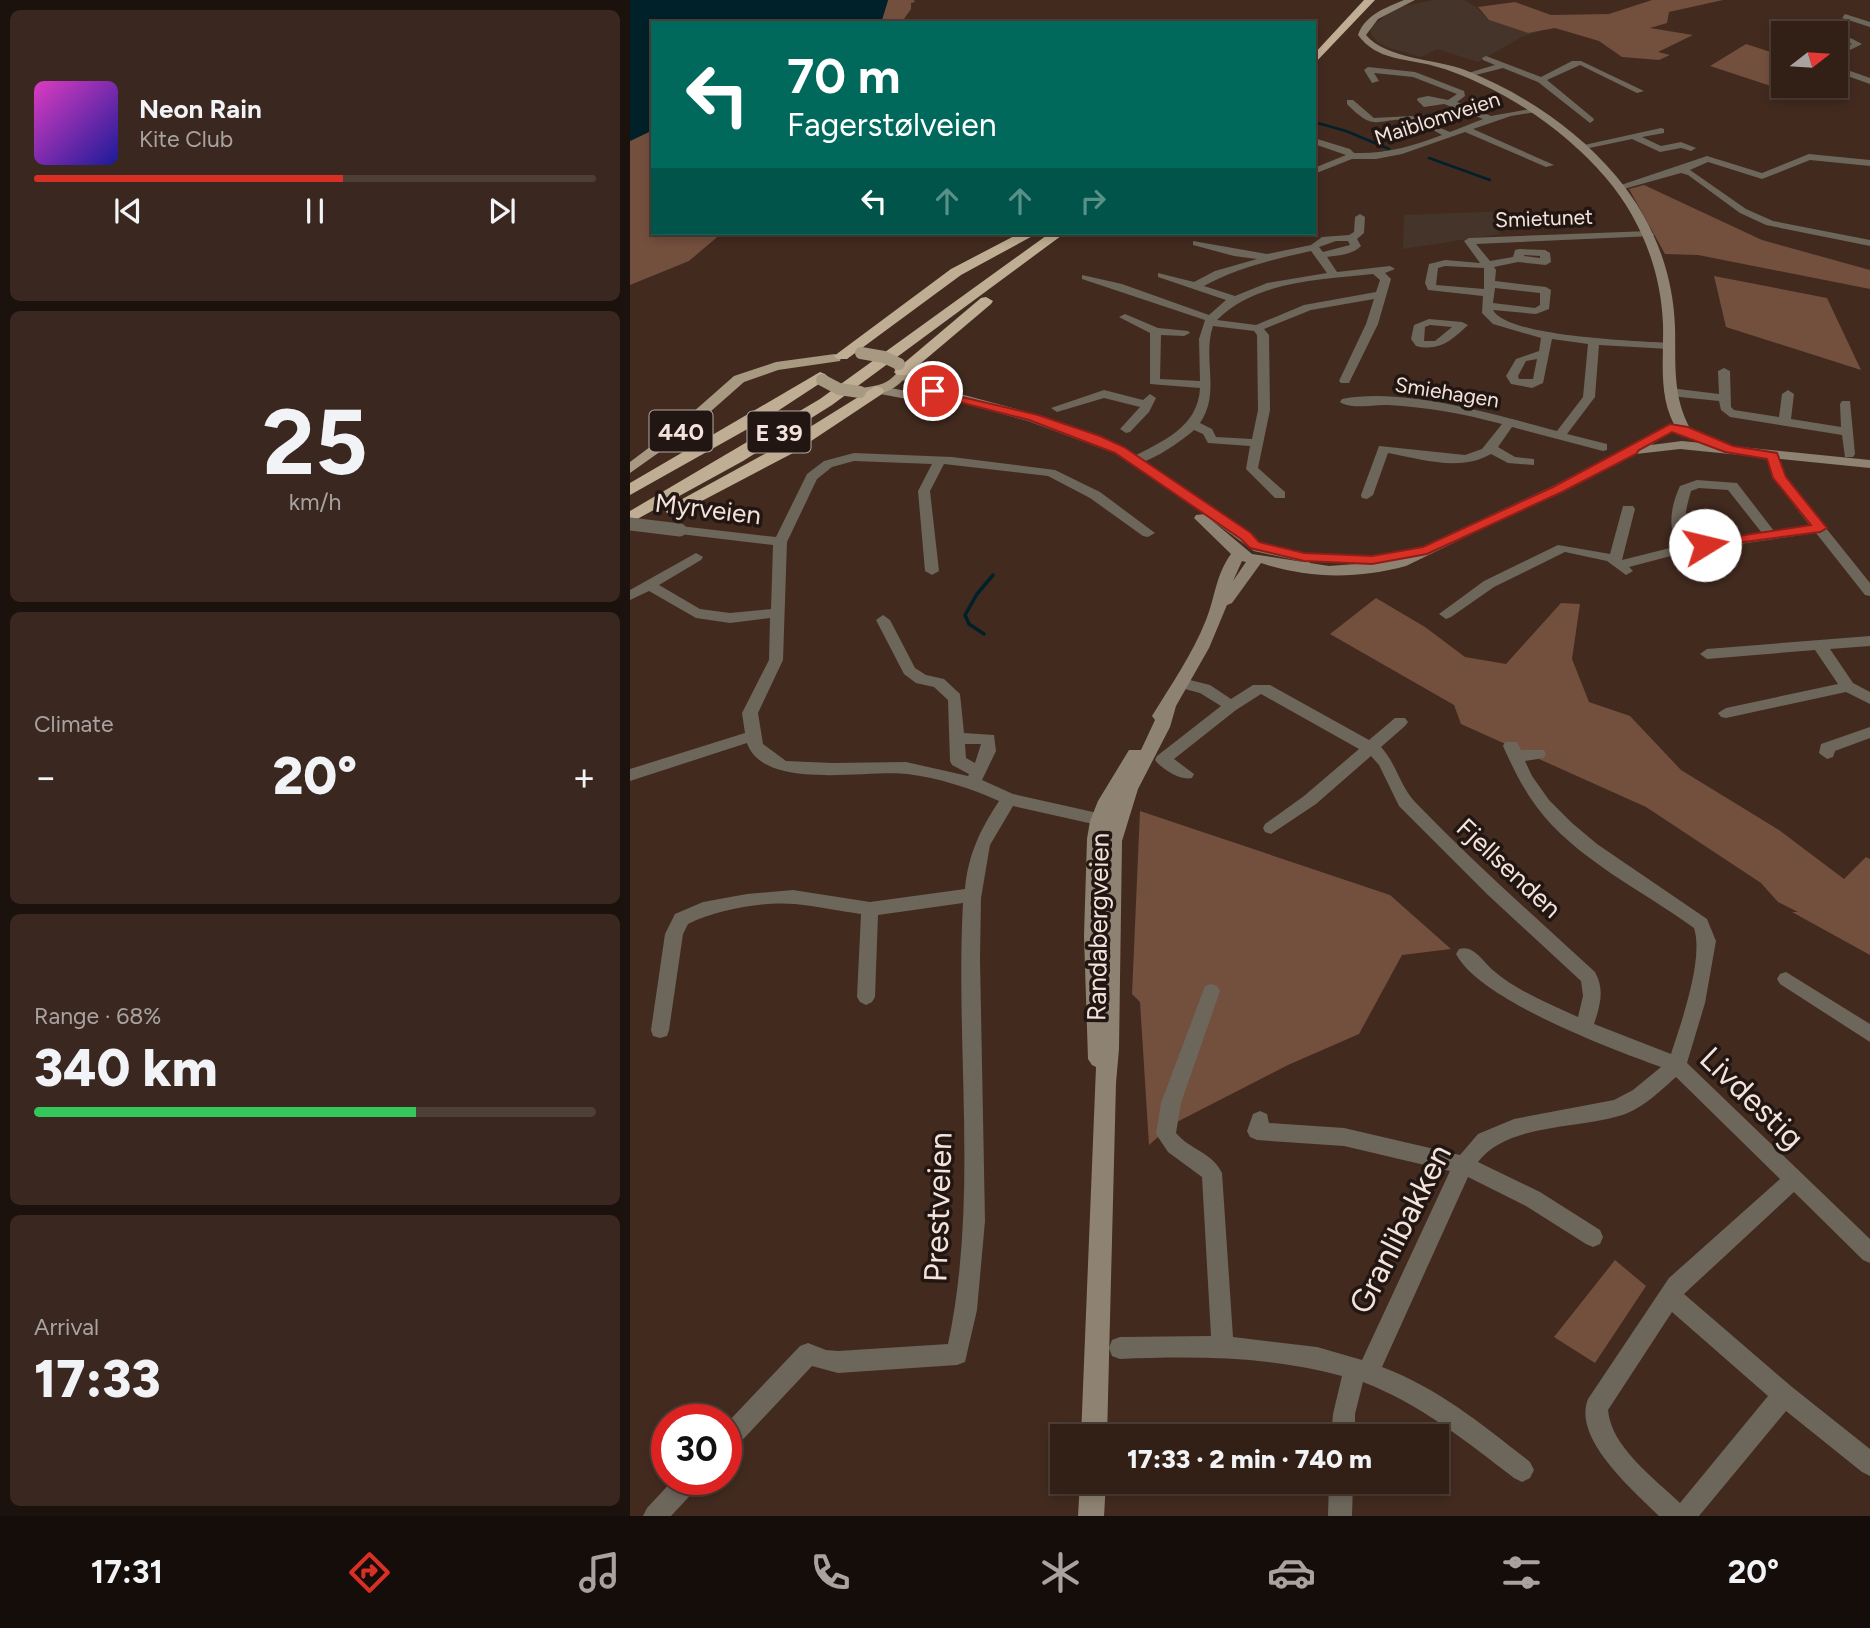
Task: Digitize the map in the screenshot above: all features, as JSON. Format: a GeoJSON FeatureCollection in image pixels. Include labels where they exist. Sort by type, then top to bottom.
{"type":"FeatureCollection","features":[{"type":"Feature","properties":{"kind":"highway"},"geometry":{"type":"LineString","coordinates":[[1356,12],[1362,0]]}},
{"type":"Feature","properties":{"kind":"highway"},"geometry":{"type":"LineString","coordinates":[[1316,59],[1356,12],[1370,0]]}},
{"type":"Feature","properties":{"kind":"highway"},"geometry":{"type":"LineString","coordinates":[[838,357],[879,331],[946,278],[988,253],[1027,235]]}},
{"type":"Feature","properties":{"kind":"highway","name":"E 39"},"geometry":{"type":"LineString","coordinates":[[630,504],[727,451],[825,391],[989,268],[1041,235]]}},
{"type":"Feature","properties":{"kind":"highway","name":"E 39"},"geometry":{"type":"LineString","coordinates":[[630,517],[788,426],[921,334],[1055,235]]}},
{"type":"Feature","properties":{"kind":"highway"},"geometry":{"type":"LineString","coordinates":[[901,370],[1068,235]]}},
{"type":"Feature","properties":{"kind":"highway","name":"E 39"},"geometry":{"type":"LineString","coordinates":[[630,490],[761,415],[821,377]]}},
{"type":"Feature","properties":{"kind":"highway","name":"E 39"},"geometry":{"type":"LineString","coordinates":[[630,529],[787,449],[872,391]]}},
{"type":"Feature","properties":{"kind":"main road"},"geometry":{"type":"LineString","coordinates":[[1411,0],[1387,9],[1366,25],[1362,36],[1366,42],[1388,53],[1436,63],[1471,75],[1506,91],[1580,147],[1620,187],[1649,234],[1660,263],[1665,290],[1671,410],[1684,439]]}},
{"type":"Feature","properties":{"kind":"main road","name":"440"},"geometry":{"type":"LineString","coordinates":[[630,469],[680,431],[728,387],[764,369],[861,353],[880,356],[901,370]]}},
{"type":"Feature","properties":{"kind":"main road"},"geometry":{"type":"LineString","coordinates":[[821,377],[825,365],[838,357]]}},
{"type":"Feature","properties":{"kind":"main road","name":"440"},"geometry":{"type":"LineString","coordinates":[[728,387],[761,375],[800,370],[821,377],[839,389],[872,391]]}},
{"type":"Feature","properties":{"kind":"main road"},"geometry":{"type":"LineString","coordinates":[[872,391],[893,384],[901,370],[933,391],[1080,433],[1119,450],[1135,461],[1173,488],[1197,514],[1251,552],[1300,568],[1348,571],[1401,563],[1558,489],[1632,452],[1661,432],[1671,410]]}},
{"type":"Feature","properties":{"kind":"main road"},"geometry":{"type":"LineString","coordinates":[[872,391],[967,407],[1028,423],[1090,442],[1135,461]]}},
{"type":"Feature","properties":{"kind":"main road"},"geometry":{"type":"LineString","coordinates":[[1661,432],[1664,441],[1684,439],[1773,456],[1870,464]]}},
{"type":"Feature","properties":{"kind":"main road"},"geometry":{"type":"LineString","coordinates":[[1632,452],[1684,439]]}},
{"type":"Feature","properties":{"kind":"main road","name":"Randabergveien"},"geometry":{"type":"LineString","coordinates":[[1094,1424],[1105,1083],[1109,1049],[1111,862],[1108,822],[1129,789],[1219,607],[1254,564],[1251,552]]}},
{"type":"Feature","properties":{"kind":"main road"},"geometry":{"type":"LineString","coordinates":[[1091,1516],[1092,1494]]}},
{"type":"Feature","properties":{"kind":"street"},"geometry":{"type":"LineString","coordinates":[[1845,16],[1870,25]]}},
{"type":"Feature","properties":{"kind":"street"},"geometry":{"type":"LineString","coordinates":[[1848,40],[1858,44],[1848,49]]}},
{"type":"Feature","properties":{"kind":"street"},"geometry":{"type":"LineString","coordinates":[[1486,58],[1541,80],[1590,120]]}},
{"type":"Feature","properties":{"kind":"street"},"geometry":{"type":"LineString","coordinates":[[1541,80],[1575,63],[1581,63],[1640,91]]}},
{"type":"Feature","properties":{"kind":"street"},"geometry":{"type":"LineString","coordinates":[[1471,75],[1502,65]]}},
{"type":"Feature","properties":{"kind":"street"},"geometry":{"type":"LineString","coordinates":[[1375,81],[1368,70],[1415,75],[1462,94],[1445,103],[1490,119]]}},
{"type":"Feature","properties":{"kind":"street"},"geometry":{"type":"LineString","coordinates":[[1848,73],[1870,81]]}},
{"type":"Feature","properties":{"kind":"street"},"geometry":{"type":"LineString","coordinates":[[1350,102],[1367,121],[1375,123],[1408,118],[1448,134]]}},
{"type":"Feature","properties":{"kind":"street","name":"Maiblomveien"},"geometry":{"type":"LineString","coordinates":[[1352,156],[1369,158],[1394,155],[1514,111],[1533,110]]}},
{"type":"Feature","properties":{"kind":"street"},"geometry":{"type":"LineString","coordinates":[[1464,128],[1549,165]]}},
{"type":"Feature","properties":{"kind":"street"},"geometry":{"type":"LineString","coordinates":[[1580,147],[1661,131]]}},
{"type":"Feature","properties":{"kind":"street"},"geometry":{"type":"LineString","coordinates":[[1636,138],[1660,149],[1681,145],[1692,148]]}},
{"type":"Feature","properties":{"kind":"street"},"geometry":{"type":"LineString","coordinates":[[1316,142],[1346,151],[1352,156]]}},
{"type":"Feature","properties":{"kind":"street"},"geometry":{"type":"LineString","coordinates":[[1316,171],[1325,169],[1338,159],[1352,156]]}},
{"type":"Feature","properties":{"kind":"street"},"geometry":{"type":"LineString","coordinates":[[1620,187],[1681,170],[1710,158],[1759,176],[1812,157],[1870,163]]}},
{"type":"Feature","properties":{"kind":"street"},"geometry":{"type":"LineString","coordinates":[[1681,170],[1690,173],[1743,211],[1773,224],[1870,243]]}},
{"type":"Feature","properties":{"kind":"street"},"geometry":{"type":"LineString","coordinates":[[1197,243],[1234,253],[1268,257],[1354,248],[1357,244],[1351,238],[1359,233],[1360,217]]}},
{"type":"Feature","properties":{"kind":"street","name":"Smietunet"},"geometry":{"type":"LineString","coordinates":[[1649,234],[1469,241],[1491,270],[1488,295],[1477,322],[1547,336],[1669,346]]}},
{"type":"Feature","properties":{"kind":"street"},"geometry":{"type":"LineString","coordinates":[[1318,251],[1335,276]]}},
{"type":"Feature","properties":{"kind":"street"},"geometry":{"type":"LineString","coordinates":[[1195,286],[1219,273],[1268,257]]}},
{"type":"Feature","properties":{"kind":"street","name":"Smietunet"},"geometry":{"type":"LineString","coordinates":[[1518,259],[1546,276],[1545,307],[1541,310],[1488,295],[1439,290],[1432,288],[1430,283],[1433,266],[1437,264],[1488,264],[1518,259]]}},
{"type":"Feature","properties":{"kind":"street"},"geometry":{"type":"LineString","coordinates":[[1135,461],[1186,431],[1204,406],[1204,335],[1211,321],[1236,300],[1274,286],[1390,269]]}},
{"type":"Feature","properties":{"kind":"street"},"geometry":{"type":"LineString","coordinates":[[1345,381],[1372,324],[1386,278],[1376,271]]}},
{"type":"Feature","properties":{"kind":"street"},"geometry":{"type":"LineString","coordinates":[[1161,275],[1236,300]]}},
{"type":"Feature","properties":{"kind":"street"},"geometry":{"type":"LineString","coordinates":[[1086,276],[1118,285],[1211,321],[1257,328],[1308,307],[1380,295]]}},
{"type":"Feature","properties":{"kind":"street","name":"Smietunet"},"geometry":{"type":"LineString","coordinates":[[1488,295],[1546,276]]}},
{"type":"Feature","properties":{"kind":"street"},"geometry":{"type":"LineString","coordinates":[[1125,317],[1156,331],[1184,333]]}},
{"type":"Feature","properties":{"kind":"street"},"geometry":{"type":"LineString","coordinates":[[1257,328],[1263,335],[1264,410],[1254,473],[1280,495]]}},
{"type":"Feature","properties":{"kind":"street"},"geometry":{"type":"LineString","coordinates":[[1126,429],[1147,405],[1154,382],[1156,331]]}},
{"type":"Feature","properties":{"kind":"street"},"geometry":{"type":"LineString","coordinates":[[1542,354],[1547,336]]}},
{"type":"Feature","properties":{"kind":"street"},"geometry":{"type":"LineString","coordinates":[[1559,436],[1589,397],[1594,340]]}},
{"type":"Feature","properties":{"kind":"street"},"geometry":{"type":"LineString","coordinates":[[1724,371],[1724,398],[1726,410],[1730,413],[1847,432]]}},
{"type":"Feature","properties":{"kind":"street"},"geometry":{"type":"LineString","coordinates":[[1154,382],[1205,386]]}},
{"type":"Feature","properties":{"kind":"street"},"geometry":{"type":"LineString","coordinates":[[1670,392],[1724,398]]}},
{"type":"Feature","properties":{"kind":"street"},"geometry":{"type":"LineString","coordinates":[[1057,408],[1104,394],[1147,405]]}},
{"type":"Feature","properties":{"kind":"street"},"geometry":{"type":"LineString","coordinates":[[1785,422],[1788,394]]}},
{"type":"Feature","properties":{"kind":"street","name":"Smiehagen"},"geometry":{"type":"LineString","coordinates":[[1346,401],[1378,397],[1446,407],[1603,447]]}},
{"type":"Feature","properties":{"kind":"street"},"geometry":{"type":"LineString","coordinates":[[1846,404],[1849,454]]}},
{"type":"Feature","properties":{"kind":"street","name":"Smiehagen"},"geometry":{"type":"LineString","coordinates":[[1373,491],[1383,449],[1462,460],[1478,457],[1490,448],[1510,422]]}},
{"type":"Feature","properties":{"kind":"street"},"geometry":{"type":"LineString","coordinates":[[1192,424],[1208,432],[1212,440],[1257,443]]}},
{"type":"Feature","properties":{"kind":"street","name":"Smiehagen"},"geometry":{"type":"LineString","coordinates":[[1490,448],[1512,460],[1531,462]]}},
{"type":"Feature","properties":{"kind":"street"},"geometry":{"type":"LineString","coordinates":[[1773,456],[1779,478],[1870,592]]}},
{"type":"Feature","properties":{"kind":"street"},"geometry":{"type":"LineString","coordinates":[[975,777],[906,768],[832,769],[783,766],[765,756],[755,746],[750,713],[776,660],[780,542],[812,477],[828,464],[854,457],[940,461],[1040,471],[1059,475],[1116,508],[1148,533]]}},
{"type":"Feature","properties":{"kind":"street"},"geometry":{"type":"LineString","coordinates":[[932,571],[924,491],[940,461]]}},
{"type":"Feature","properties":{"kind":"street"},"geometry":{"type":"LineString","coordinates":[[1686,548],[1677,534],[1678,519],[1685,489],[1698,484],[1732,486],[1770,534]]}},
{"type":"Feature","properties":{"kind":"street"},"geometry":{"type":"LineString","coordinates":[[1620,565],[1628,509]]}},
{"type":"Feature","properties":{"kind":"street","name":"Myrveien"},"geometry":{"type":"LineString","coordinates":[[630,524],[780,542]]}},
{"type":"Feature","properties":{"kind":"street"},"geometry":{"type":"LineString","coordinates":[[1446,614],[1489,584],[1563,548],[1620,565],[1686,548],[1820,528]]}},
{"type":"Feature","properties":{"kind":"street"},"geometry":{"type":"LineString","coordinates":[[630,596],[696,557]]}},
{"type":"Feature","properties":{"kind":"street"},"geometry":{"type":"LineString","coordinates":[[649,586],[696,613],[730,618],[778,613]]}},
{"type":"Feature","properties":{"kind":"street"},"geometry":{"type":"LineString","coordinates":[[883,621],[909,671],[921,679],[939,683],[956,698],[958,761],[975,777],[1009,799],[1108,822]]}},
{"type":"Feature","properties":{"kind":"street"},"geometry":{"type":"LineString","coordinates":[[1751,640],[1766,650]]}},
{"type":"Feature","properties":{"kind":"street"},"geometry":{"type":"LineString","coordinates":[[1707,654],[1870,640]]}},
{"type":"Feature","properties":{"kind":"street"},"geometry":{"type":"LineString","coordinates":[[1819,646],[1848,687],[1870,699]]}},
{"type":"Feature","properties":{"kind":"street"},"geometry":{"type":"LineString","coordinates":[[1182,683],[1205,689],[1231,706],[1163,760],[1186,774]]}},
{"type":"Feature","properties":{"kind":"street"},"geometry":{"type":"LineString","coordinates":[[1726,713],[1848,687]]}},
{"type":"Feature","properties":{"kind":"street","name":"Fjellsenden"},"geometry":{"type":"LineString","coordinates":[[1231,706],[1258,689],[1265,689],[1383,757],[1405,802],[1494,890],[1589,977],[1593,986],[1593,999],[1584,1028]]}},
{"type":"Feature","properties":{"kind":"street"},"geometry":{"type":"LineString","coordinates":[[1271,828],[1310,800],[1400,722]]}},
{"type":"Feature","properties":{"kind":"street"},"geometry":{"type":"LineString","coordinates":[[1827,752],[1827,747],[1870,733]]}},
{"type":"Feature","properties":{"kind":"street"},"geometry":{"type":"LineString","coordinates":[[630,775],[752,736]]}},
{"type":"Feature","properties":{"kind":"street"},"geometry":{"type":"LineString","coordinates":[[957,738],[989,739],[988,751],[975,777]]}},
{"type":"Feature","properties":{"kind":"street"},"geometry":{"type":"LineString","coordinates":[[1538,754],[1512,751],[1539,799],[1573,836],[1701,923],[1707,940],[1703,964],[1696,1003],[1677,1065]]}},
{"type":"Feature","properties":{"kind":"street","name":"Prestveien"},"geometry":{"type":"LineString","coordinates":[[742,1424],[808,1354],[826,1361],[838,1362],[957,1354],[965,1321],[977,1166],[971,1002],[973,895],[982,845],[1009,799]]}},
{"type":"Feature","properties":{"kind":"street"},"geometry":{"type":"LineString","coordinates":[[660,1030],[674,934],[681,919],[703,909],[793,897],[870,909],[973,895]]}},
{"type":"Feature","properties":{"kind":"street"},"geometry":{"type":"LineString","coordinates":[[866,997],[870,909]]}},
{"type":"Feature","properties":{"kind":"street","name":"Livdestig"},"geometry":{"type":"LineString","coordinates":[[1465,954],[1489,978],[1511,992],[1584,1028],[1677,1065],[1870,1253]]}},
{"type":"Feature","properties":{"kind":"street"},"geometry":{"type":"LineString","coordinates":[[1786,979],[1870,1034]]}},
{"type":"Feature","properties":{"kind":"street"},"geometry":{"type":"LineString","coordinates":[[1211,990],[1171,1103],[1166,1134],[1174,1146],[1201,1161],[1212,1173],[1223,1346]]}},
{"type":"Feature","properties":{"kind":"street","name":"Granlibakken"},"geometry":{"type":"LineString","coordinates":[[1344,1424],[1344,1414],[1362,1370],[1464,1165],[1485,1140],[1535,1123],[1618,1108],[1640,1096],[1677,1065]]}},
{"type":"Feature","properties":{"kind":"street"},"geometry":{"type":"LineString","coordinates":[[1259,1126],[1344,1137],[1464,1165],[1533,1199],[1593,1237]]}},
{"type":"Feature","properties":{"kind":"street"},"geometry":{"type":"LineString","coordinates":[[1676,1516],[1606,1443],[1597,1427],[1594,1415],[1596,1407],[1685,1276],[1794,1179]]}},
{"type":"Feature","properties":{"kind":"street"},"geometry":{"type":"LineString","coordinates":[[1669,1296],[1784,1395],[1870,1464]]}},
{"type":"Feature","properties":{"kind":"street"},"geometry":{"type":"LineString","coordinates":[[1120,1348],[1223,1346],[1311,1355],[1362,1370],[1427,1400],[1522,1470]]}},
{"type":"Feature","properties":{"kind":"street"},"geometry":{"type":"LineString","coordinates":[[1684,1516],[1784,1395]]}},
{"type":"Feature","properties":{"kind":"street"},"geometry":{"type":"LineString","coordinates":[[1340,1516],[1341,1494]]}},
{"type":"Feature","properties":{"kind":"street"},"geometry":{"type":"LineString","coordinates":[[655,1516],[675,1495]]}},
{"type":"Feature","properties":{"kind":"shaded area"},"geometry":{"type":"Polygon","coordinates":[[[888,0],[914,0],[902,21],[882,21],[888,0]]]}},
{"type":"Feature","properties":{"kind":"shaded area"},"geometry":{"type":"Polygon","coordinates":[[[1433,0],[1464,0],[1489,20],[1528,33],[1543,30],[1522,37],[1478,62],[1437,49],[1421,57],[1389,48],[1377,42],[1371,34],[1371,27],[1395,8],[1433,0]]]}},
{"type":"Feature","properties":{"kind":"shaded area"},"geometry":{"type":"Polygon","coordinates":[[[1652,0],[1723,0],[1669,12],[1667,23],[1650,28],[1693,35],[1658,52],[1670,55],[1659,60],[1622,57],[1599,41],[1555,28],[1528,33],[1489,20],[1478,7],[1515,2],[1551,15],[1609,14],[1652,0]]]}},
{"type":"Feature","properties":{"kind":"shaded area"},"geometry":{"type":"Polygon","coordinates":[[[1746,44],[1771,52],[1771,86],[1710,66],[1746,44]]]}},
{"type":"Feature","properties":{"kind":"shaded area"},"geometry":{"type":"Polygon","coordinates":[[[651,131],[651,235],[720,235],[689,261],[630,285],[630,141],[651,131]]]}},
{"type":"Feature","properties":{"kind":"shaded area"},"geometry":{"type":"Polygon","coordinates":[[[1644,185],[1762,240],[1870,270],[1870,289],[1698,255],[1665,254],[1629,189],[1644,185]]]}},
{"type":"Feature","properties":{"kind":"shaded area"},"geometry":{"type":"Polygon","coordinates":[[[1506,211],[1511,221],[1496,224],[1500,234],[1403,249],[1404,215],[1506,211]]]}},
{"type":"Feature","properties":{"kind":"shaded area"},"geometry":{"type":"Polygon","coordinates":[[[1714,276],[1827,298],[1861,370],[1726,327],[1714,276]]]}},
{"type":"Feature","properties":{"kind":"shaded area"},"geometry":{"type":"Polygon","coordinates":[[[1376,598],[1425,627],[1465,657],[1506,664],[1561,603],[1580,604],[1572,659],[1589,702],[1630,716],[1681,770],[1779,830],[1844,879],[1866,857],[1870,859],[1870,955],[1792,912],[1798,912],[1778,902],[1761,883],[1646,807],[1461,724],[1454,705],[1330,634],[1376,598]]]}},
{"type":"Feature","properties":{"kind":"shaded area"},"geometry":{"type":"Polygon","coordinates":[[[1140,811],[1390,895],[1451,949],[1402,955],[1359,1034],[1288,1065],[1173,1124],[1149,1145],[1140,1002],[1132,994],[1140,811]]]}},
{"type":"Feature","properties":{"kind":"shaded area"},"geometry":{"type":"Polygon","coordinates":[[[1615,1260],[1646,1286],[1595,1363],[1554,1337],[1615,1260]]]}},
{"type":"Feature","properties":{"kind":"water"},"geometry":{"type":"Polygon","coordinates":[[[630,0],[888,0],[882,21],[651,21],[651,131],[630,141],[630,0]]]}},
{"type":"Feature","properties":{"kind":"waterway"},"geometry":{"type":"LineString","coordinates":[[1316,123],[1346,131],[1389,149]]}},
{"type":"Feature","properties":{"kind":"waterway"},"geometry":{"type":"LineString","coordinates":[[1429,158],[1490,180]]}},
{"type":"Feature","properties":{"kind":"waterway"},"geometry":{"type":"LineString","coordinates":[[984,634],[969,624],[965,615],[977,594],[993,575]]}},
{"type":"Feature","properties":{"kind":"route"},"geometry":{"type":"LineString","coordinates":[[933,391],[1033,418],[1095,439],[1119,450],[1148,469],[1246,536],[1259,548],[1304,557],[1340,561],[1372,560],[1427,550],[1632,452],[1634,447],[1670,428],[1684,430],[1707,442],[1730,449],[1773,456],[1779,478],[1820,528],[1705,545]]}}]}
